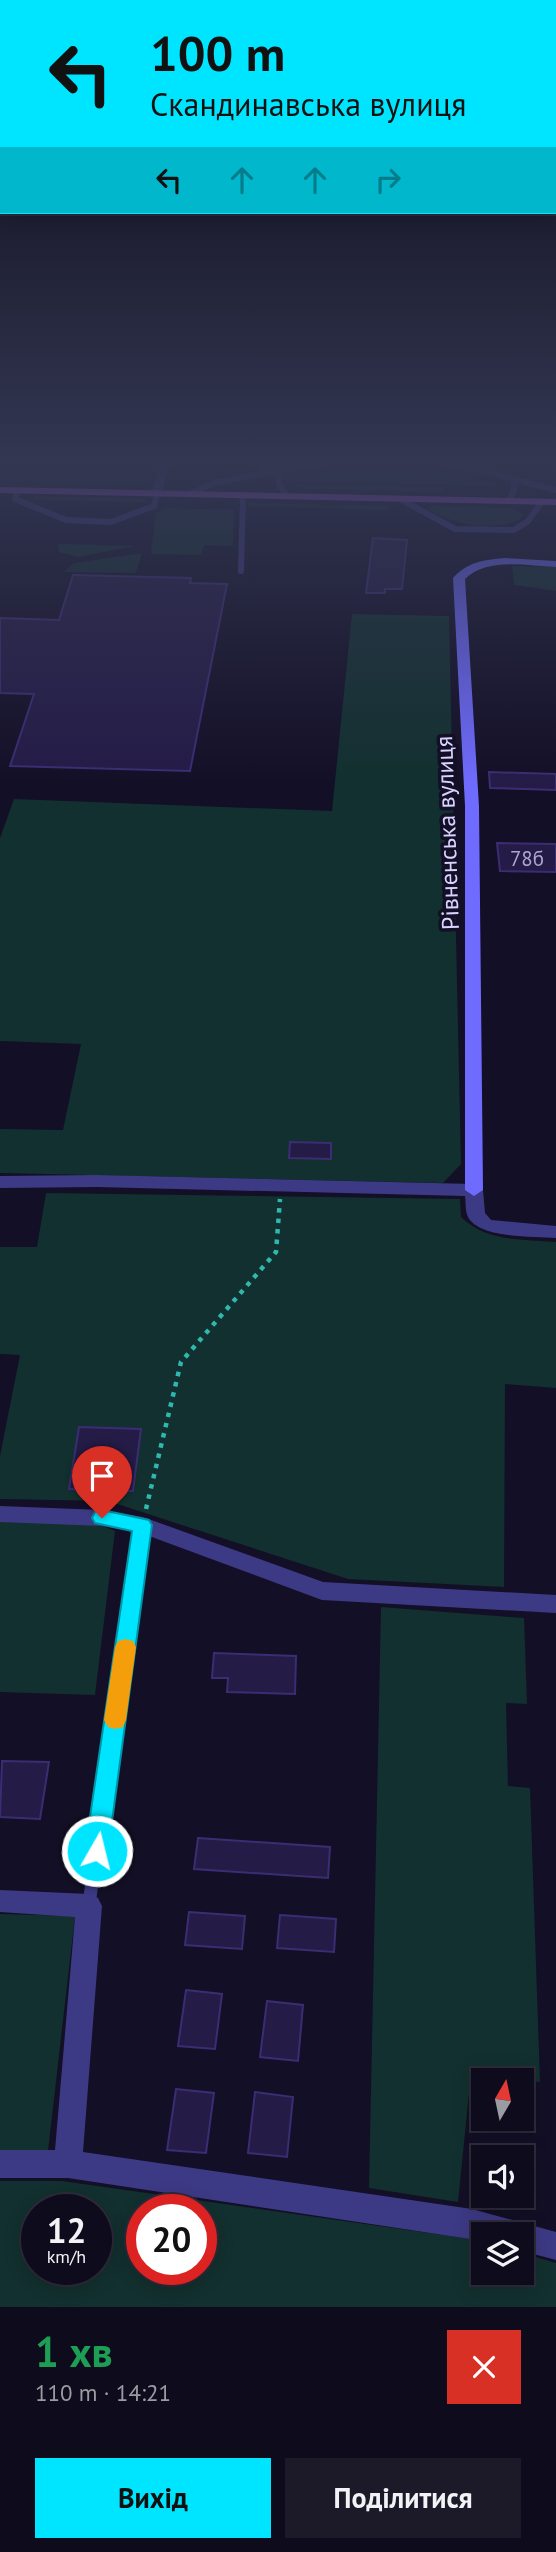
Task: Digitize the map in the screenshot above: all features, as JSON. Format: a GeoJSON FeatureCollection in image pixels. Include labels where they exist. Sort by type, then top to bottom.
{"type":"FeatureCollection","features":[{"type":"Feature","properties":{"kind":"street","name":"Рівненська вулиця"},"geometry":{"type":"LineString","coordinates":[[472,569],[464,571],[458,578],[472,806],[474,1190]]}},
{"type":"Feature","properties":{"kind":"street"},"geometry":{"type":"LineString","coordinates":[[0,1182],[474,1190],[476,1215],[485,1223],[556,1232]]}},
{"type":"Feature","properties":{"kind":"street"},"geometry":{"type":"LineString","coordinates":[[0,1514],[102,1518],[143,1525],[322,1591],[556,1604]]}},
{"type":"Feature","properties":{"kind":"street"},"geometry":{"type":"LineString","coordinates":[[0,1902],[89,1906],[68,2164]]}},
{"type":"Feature","properties":{"kind":"street"},"geometry":{"type":"LineString","coordinates":[[0,2164],[68,2164],[471,2223]]}},
{"type":"Feature","properties":{"kind":"street"},"geometry":{"type":"LineString","coordinates":[[534,2240],[556,2246]]}},
{"type":"Feature","properties":{"kind":"lane"},"geometry":{"type":"LineString","coordinates":[[89,1906],[143,1525]]}},
{"type":"Feature","properties":{"kind":"path"},"geometry":{"type":"LineString","coordinates":[[143,1525],[181,1362],[276,1252],[281,1185]]}},
{"type":"Feature","properties":{"kind":"green space"},"geometry":{"type":"Polygon","coordinates":[[[68,569],[137,569],[136,573],[64,572],[68,569]]]}},
{"type":"Feature","properties":{"kind":"green space"},"geometry":{"type":"Polygon","coordinates":[[[512,569],[556,569],[556,591],[514,585],[512,569]]]}},
{"type":"Feature","properties":{"kind":"green space"},"geometry":{"type":"Polygon","coordinates":[[[352,614],[449,616],[461,1164],[443,1183],[0,1173],[0,1129],[63,1130],[81,1044],[0,1041],[0,838],[14,799],[332,811],[352,614]]]}},
{"type":"Feature","properties":{"kind":"green space"},"geometry":{"type":"Polygon","coordinates":[[[46,1193],[460,1199],[461,1217],[482,1231],[505,1238],[556,1242],[556,1388],[505,1384],[504,1587],[348,1579],[108,1501],[0,1499],[0,1456],[20,1355],[0,1354],[0,1247],[37,1247],[46,1193]]]}},
{"type":"Feature","properties":{"kind":"green space"},"geometry":{"type":"Polygon","coordinates":[[[0,1521],[100,1525],[115,1531],[95,1695],[0,1692],[0,1521]]]}},
{"type":"Feature","properties":{"kind":"green space"},"geometry":{"type":"Polygon","coordinates":[[[381,1607],[524,1618],[527,1704],[506,1703],[508,1786],[530,1788],[540,2082],[534,2081],[534,2068],[471,2068],[458,2202],[369,2188],[381,1607]]]}},
{"type":"Feature","properties":{"kind":"green space"},"geometry":{"type":"Polygon","coordinates":[[[0,1914],[75,1916],[48,2151],[0,2150],[0,1914]]]}},
{"type":"Feature","properties":{"kind":"green space"},"geometry":{"type":"Polygon","coordinates":[[[0,2181],[62,2181],[154,2194],[126,2194],[126,2285],[217,2285],[217,2203],[471,2239],[471,2285],[534,2285],[534,2257],[556,2263],[556,2307],[0,2307],[0,2181]]]}},
{"type":"Feature","properties":{"kind":"building"},"geometry":{"type":"Polygon","coordinates":[[[369,569],[404,569],[402,589],[366,593],[369,569]]]}},
{"type":"Feature","properties":{"kind":"building"},"geometry":{"type":"Polygon","coordinates":[[[73,575],[191,578],[190,583],[227,584],[190,771],[10,766],[34,694],[0,693],[0,618],[59,620],[73,575]]]}},
{"type":"Feature","properties":{"kind":"building"},"geometry":{"type":"Polygon","coordinates":[[[489,772],[556,774],[556,790],[490,788],[489,772]]]}},
{"type":"Feature","properties":{"kind":"building"},"geometry":{"type":"Polygon","coordinates":[[[497,843],[556,844],[556,872],[500,871],[497,843]]]}},
{"type":"Feature","properties":{"kind":"building"},"geometry":{"type":"Polygon","coordinates":[[[290,1142],[331,1143],[331,1159],[289,1158],[290,1142]]]}},
{"type":"Feature","properties":{"kind":"building"},"geometry":{"type":"Polygon","coordinates":[[[79,1427],[141,1429],[133,1491],[69,1489],[79,1427]]]}},
{"type":"Feature","properties":{"kind":"building"},"geometry":{"type":"Polygon","coordinates":[[[214,1653],[296,1656],[295,1694],[227,1692],[228,1678],[212,1678],[214,1653]]]}},
{"type":"Feature","properties":{"kind":"building"},"geometry":{"type":"Polygon","coordinates":[[[2,1761],[49,1762],[40,1819],[0,1817],[2,1761]]]}},
{"type":"Feature","properties":{"kind":"building"},"geometry":{"type":"Polygon","coordinates":[[[198,1838],[330,1847],[328,1878],[194,1869],[198,1838]]]}},
{"type":"Feature","properties":{"kind":"building"},"geometry":{"type":"Polygon","coordinates":[[[189,1912],[245,1916],[242,1949],[185,1945],[189,1912]]]}},
{"type":"Feature","properties":{"kind":"building"},"geometry":{"type":"Polygon","coordinates":[[[280,1915],[336,1919],[334,1952],[277,1948],[280,1915]]]}},
{"type":"Feature","properties":{"kind":"building"},"geometry":{"type":"Polygon","coordinates":[[[186,1990],[222,1994],[215,2049],[178,2046],[186,1990]]]}},
{"type":"Feature","properties":{"kind":"building"},"geometry":{"type":"Polygon","coordinates":[[[267,2001],[303,2005],[298,2061],[260,2057],[267,2001]]]}},
{"type":"Feature","properties":{"kind":"building"},"geometry":{"type":"Polygon","coordinates":[[[176,2089],[214,2093],[206,2153],[167,2150],[176,2089]]]}},
{"type":"Feature","properties":{"kind":"building"},"geometry":{"type":"Polygon","coordinates":[[[255,2092],[293,2097],[287,2157],[248,2153],[255,2092]]]}},
{"type":"Feature","properties":{"kind":"slow traffic"},"geometry":{"type":"LineString","coordinates":[[115,1720],[125,1647]]}},
{"type":"Feature","properties":{"kind":"route"},"geometry":{"type":"LineString","coordinates":[[97,1851],[143,1525],[102,1518]]}}]}
